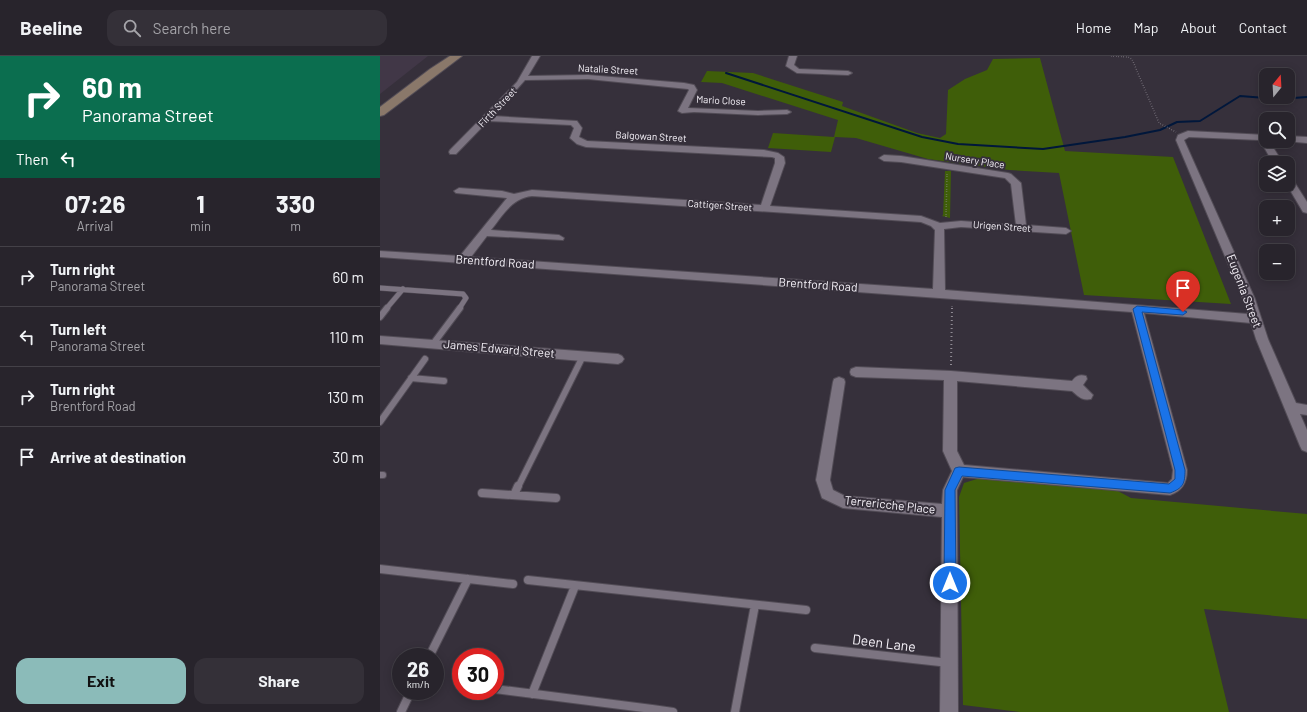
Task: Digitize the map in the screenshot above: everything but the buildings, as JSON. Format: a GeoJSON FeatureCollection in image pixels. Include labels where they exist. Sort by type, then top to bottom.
{"type":"FeatureCollection","features":[{"type":"Feature","properties":{"kind":"main road"},"geometry":{"type":"LineString","coordinates":[[434,71],[445,56]]}},
{"type":"Feature","properties":{"kind":"main road"},"geometry":{"type":"LineString","coordinates":[[380,113],[434,71],[457,56]]}},
{"type":"Feature","properties":{"kind":"street","name":"Firth Street"},"geometry":{"type":"LineString","coordinates":[[453,152],[487,118],[523,78],[536,56]]}},
{"type":"Feature","properties":{"kind":"street"},"geometry":{"type":"LineString","coordinates":[[793,56],[790,66],[797,71],[848,73]]}},
{"type":"Feature","properties":{"kind":"street","name":"Natalie Street"},"geometry":{"type":"LineString","coordinates":[[523,78],[607,78],[692,87]]}},
{"type":"Feature","properties":{"kind":"street","name":"Mario Close"},"geometry":{"type":"LineString","coordinates":[[692,87],[693,90],[682,111],[694,110],[758,113],[787,112]]}},
{"type":"Feature","properties":{"kind":"street","name":"Balgowan Street"},"geometry":{"type":"LineString","coordinates":[[487,118],[574,123],[578,128],[574,138],[586,144],[764,153],[775,155],[779,157],[780,163],[765,208]]}},
{"type":"Feature","properties":{"kind":"street","name":"Eugenia Street"},"geometry":{"type":"LineString","coordinates":[[1259,138],[1195,134],[1181,137],[1181,143],[1249,299],[1262,339],[1307,446]]}},
{"type":"Feature","properties":{"kind":"street"},"geometry":{"type":"LineString","coordinates":[[1295,139],[1307,140]]}},
{"type":"Feature","properties":{"kind":"street","name":"Nursery Place"},"geometry":{"type":"LineString","coordinates":[[884,158],[900,158],[1003,175],[1014,180],[1016,183],[1021,227]]}},
{"type":"Feature","properties":{"kind":"street"},"geometry":{"type":"LineString","coordinates":[[1295,190],[1307,210]]}},
{"type":"Feature","properties":{"kind":"street"},"geometry":{"type":"LineString","coordinates":[[459,191],[502,194],[514,197]]}},
{"type":"Feature","properties":{"kind":"street","name":"Cattiger Street"},"geometry":{"type":"LineString","coordinates":[[514,197],[532,193],[921,219],[934,224]]}},
{"type":"Feature","properties":{"kind":"street"},"geometry":{"type":"LineString","coordinates":[[463,260],[509,201],[514,197]]}},
{"type":"Feature","properties":{"kind":"street"},"geometry":{"type":"LineString","coordinates":[[934,224],[940,237],[939,294]]}},
{"type":"Feature","properties":{"kind":"street","name":"Urigen Street"},"geometry":{"type":"LineString","coordinates":[[934,224],[1021,227],[1066,231]]}},
{"type":"Feature","properties":{"kind":"street"},"geometry":{"type":"LineString","coordinates":[[484,233],[559,238]]}},
{"type":"Feature","properties":{"kind":"street","name":"Brentford Road"},"geometry":{"type":"LineString","coordinates":[[380,254],[939,294],[1243,317],[1256,320]]}},
{"type":"Feature","properties":{"kind":"street"},"geometry":{"type":"LineString","coordinates":[[959,471],[1170,488],[1176,486],[1180,480],[1180,470],[1137,309]]}},
{"type":"Feature","properties":{"kind":"street","name":"James Edward Street"},"geometry":{"type":"LineString","coordinates":[[380,340],[618,359]]}},
{"type":"Feature","properties":{"kind":"street"},"geometry":{"type":"LineString","coordinates":[[856,372],[1078,382],[1086,395]]}},
{"type":"Feature","properties":{"kind":"street"},"geometry":{"type":"LineString","coordinates":[[951,376],[950,452],[959,471]]}},
{"type":"Feature","properties":{"kind":"street","name":"Terrericche Place"},"geometry":{"type":"LineString","coordinates":[[839,382],[823,480],[827,494],[843,502],[949,511]]}},
{"type":"Feature","properties":{"kind":"street"},"geometry":{"type":"LineString","coordinates":[[1290,408],[1307,410]]}},
{"type":"Feature","properties":{"kind":"street"},"geometry":{"type":"LineString","coordinates":[[949,712],[949,511],[950,490],[959,471]]}},
{"type":"Feature","properties":{"kind":"lane"},"geometry":{"type":"LineString","coordinates":[[380,288],[464,294],[466,298],[433,344]]}},
{"type":"Feature","properties":{"kind":"lane"},"geometry":{"type":"LineString","coordinates":[[380,317],[403,289]]}},
{"type":"Feature","properties":{"kind":"lane"},"geometry":{"type":"LineString","coordinates":[[514,495],[583,356]]}},
{"type":"Feature","properties":{"kind":"lane"},"geometry":{"type":"LineString","coordinates":[[380,422],[425,359]]}},
{"type":"Feature","properties":{"kind":"lane"},"geometry":{"type":"LineString","coordinates":[[411,378],[444,381]]}},
{"type":"Feature","properties":{"kind":"lane"},"geometry":{"type":"LineString","coordinates":[[482,492],[556,498]]}},
{"type":"Feature","properties":{"kind":"lane"},"geometry":{"type":"LineString","coordinates":[[380,569],[513,584]]}},
{"type":"Feature","properties":{"kind":"lane"},"geometry":{"type":"LineString","coordinates":[[434,648],[468,579]]}},
{"type":"Feature","properties":{"kind":"lane"},"geometry":{"type":"LineString","coordinates":[[528,580],[806,610]]}},
{"type":"Feature","properties":{"kind":"lane"},"geometry":{"type":"LineString","coordinates":[[532,694],[575,586]]}},
{"type":"Feature","properties":{"kind":"lane"},"geometry":{"type":"LineString","coordinates":[[735,712],[755,605]]}},
{"type":"Feature","properties":{"kind":"lane","name":"Deen Lane"},"geometry":{"type":"LineString","coordinates":[[815,648],[950,663]]}},
{"type":"Feature","properties":{"kind":"lane"},"geometry":{"type":"LineString","coordinates":[[504,690],[652,711],[673,712]]}},
{"type":"Feature","properties":{"kind":"lane"},"geometry":{"type":"LineString","coordinates":[[401,712],[407,700]]}},
{"type":"Feature","properties":{"kind":"path"},"geometry":{"type":"LineString","coordinates":[[1111,56],[1128,57],[1132,59],[1158,122],[1170,128]]}},
{"type":"Feature","properties":{"kind":"path"},"geometry":{"type":"LineString","coordinates":[[934,224],[936,217],[943,218],[946,216],[948,166]]}},
{"type":"Feature","properties":{"kind":"path"},"geometry":{"type":"LineString","coordinates":[[951,376],[952,303]]}},
{"type":"Feature","properties":{"kind":"shaded area"},"geometry":{"type":"Polygon","coordinates":[[[380,56],[428,56],[380,94],[380,56]]]}},
{"type":"Feature","properties":{"kind":"green space"},"geometry":{"type":"Polygon","coordinates":[[[1040,58],[1065,151],[1173,157],[1231,304],[1084,295],[1059,173],[1009,170],[928,159],[856,138],[835,137],[831,152],[768,148],[773,133],[834,137],[838,120],[722,83],[701,82],[707,71],[753,73],[843,102],[842,106],[917,133],[940,138],[946,134],[948,90],[965,79],[987,70],[993,59],[1040,58]]]}},
{"type":"Feature","properties":{"kind":"green space"},"geometry":{"type":"Polygon","coordinates":[[[945,171],[951,171],[950,218],[942,216],[945,171]]]}},
{"type":"Feature","properties":{"kind":"green space"},"geometry":{"type":"Polygon","coordinates":[[[980,478],[1116,490],[1131,498],[1307,514],[1307,619],[1204,609],[1229,712],[1020,712],[963,705],[959,497],[964,483],[980,478]]]}},
{"type":"Feature","properties":{"kind":"waterway"},"geometry":{"type":"LineString","coordinates":[[726,73],[922,137],[958,144],[1043,149],[1125,137],[1160,130],[1177,122],[1200,121],[1240,96],[1280,99],[1307,97]]}},
{"type":"Feature","properties":{"kind":"route"},"geometry":{"type":"LineString","coordinates":[[950,583],[950,490],[953,480],[959,471],[1170,488],[1176,486],[1180,480],[1180,470],[1137,309],[1183,312]]}}]}
